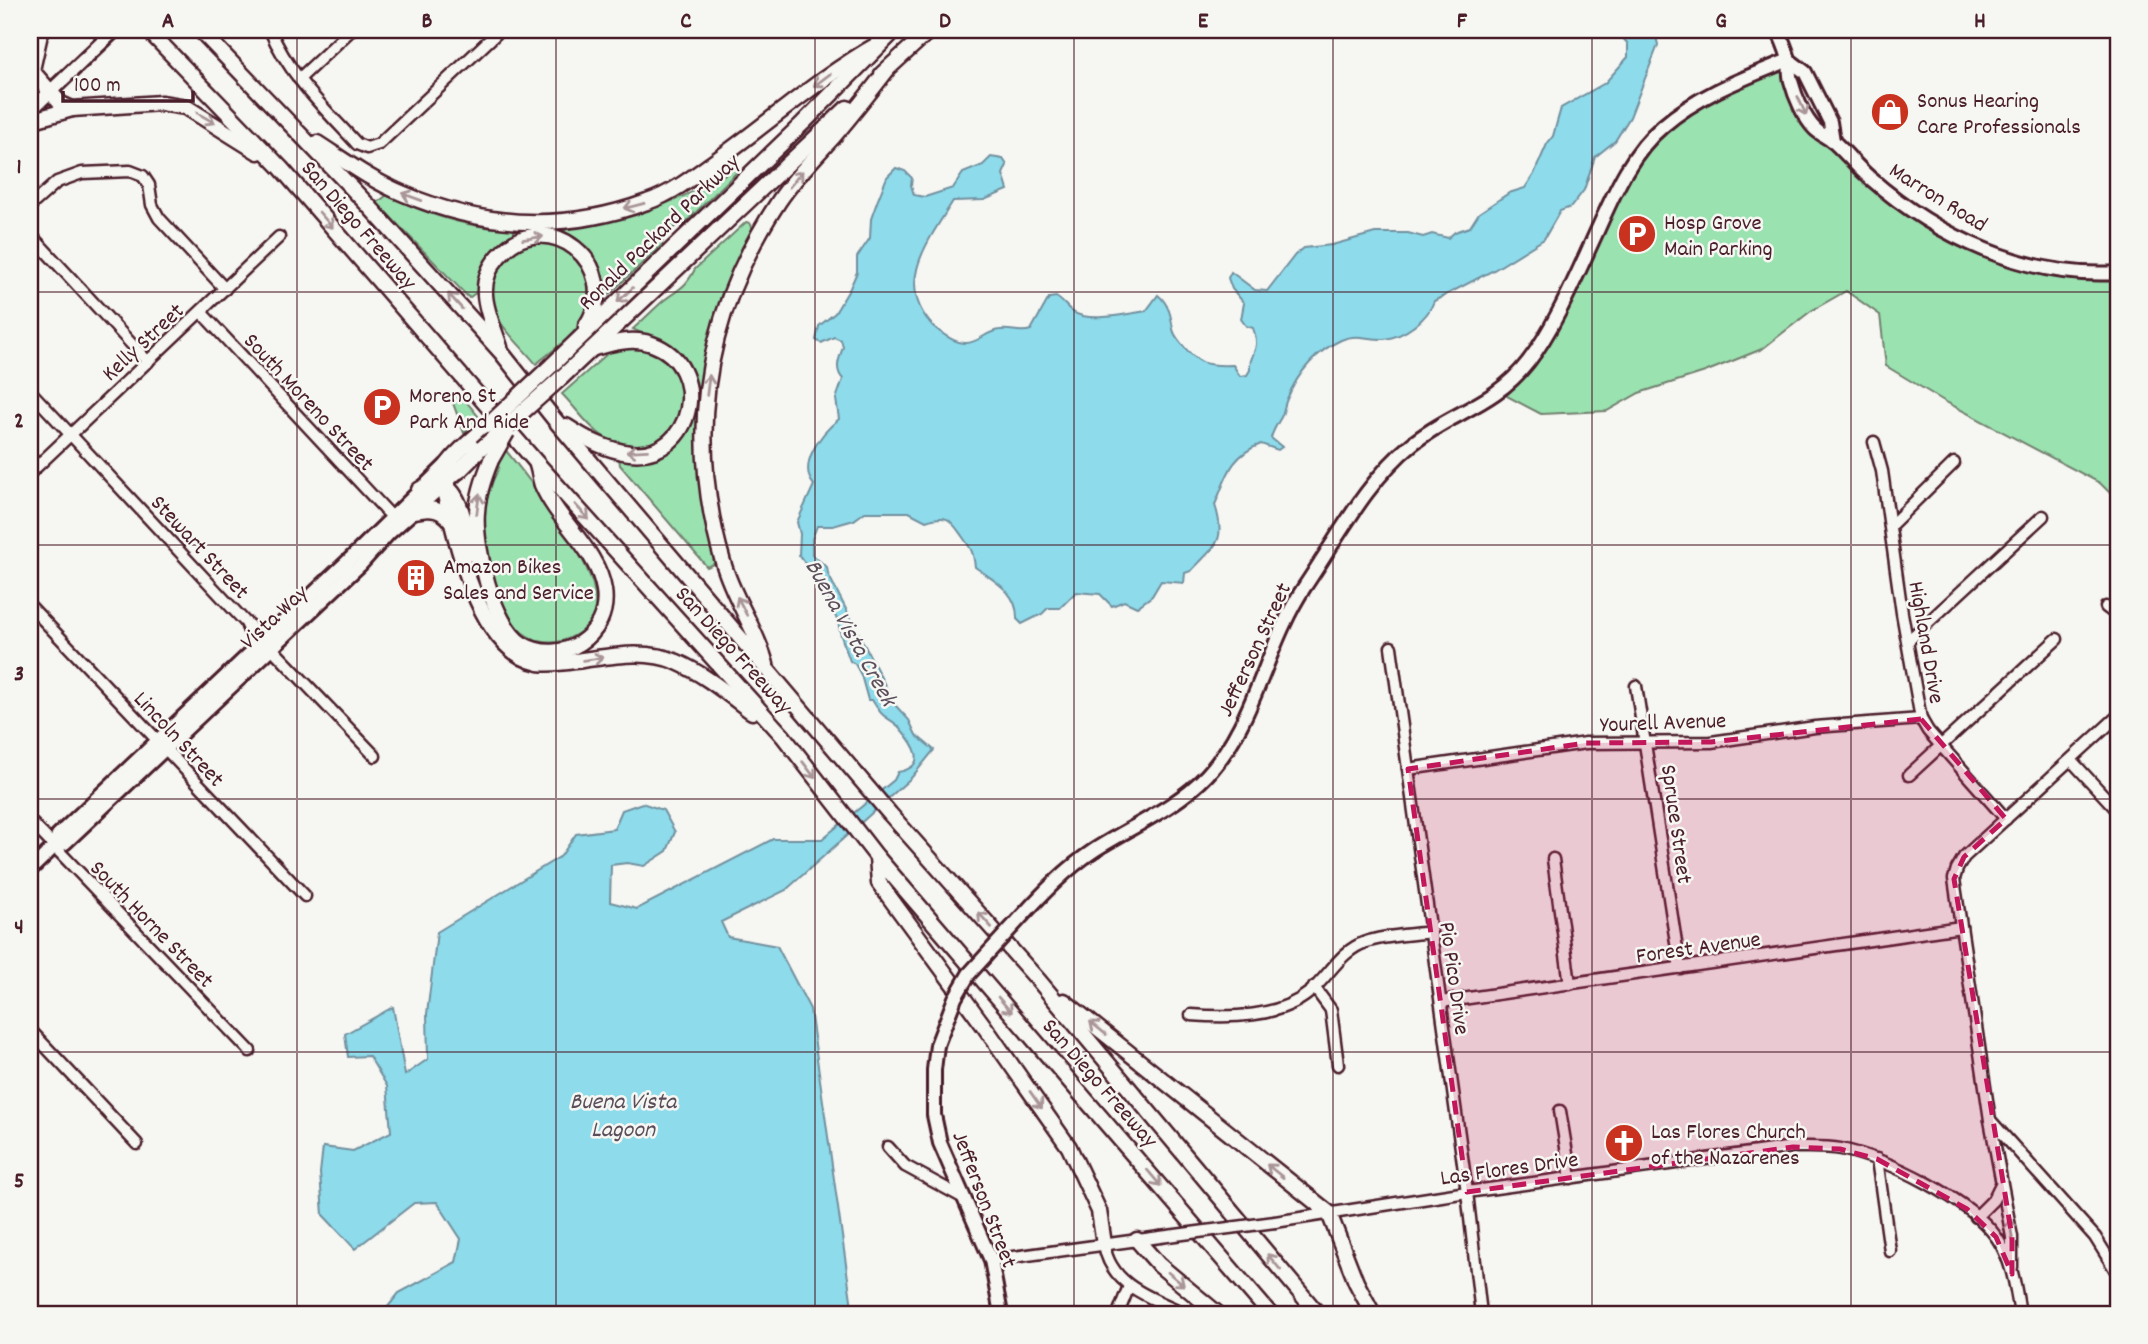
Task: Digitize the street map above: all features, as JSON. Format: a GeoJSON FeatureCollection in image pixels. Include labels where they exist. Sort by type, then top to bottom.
{"type":"FeatureCollection","features":[{"type":"Feature","properties":{"kind":"highway"},"geometry":{"type":"LineString","coordinates":[[41,30],[32,76],[61,104],[72,109]]}},
{"type":"Feature","properties":{"kind":"highway","name":"San Diego Freeway"},"geometry":{"type":"LineString","coordinates":[[148,30],[281,168],[536,461],[783,736],[877,857],[1270,1314]]}},
{"type":"Feature","properties":{"kind":"highway","name":"San Diego Freeway"},"geometry":{"type":"LineString","coordinates":[[200,30],[295,128],[501,352],[555,420],[890,814],[1039,981],[1318,1314]]}},
{"type":"Feature","properties":{"kind":"highway","name":"Ronald Packard Parkway"},"geometry":{"type":"LineString","coordinates":[[482,449],[552,365],[803,123],[895,30]]}},
{"type":"Feature","properties":{"kind":"highway","name":"Ronald Packard Parkway"},"geometry":{"type":"LineString","coordinates":[[521,414],[930,30]]}},
{"type":"Feature","properties":{"kind":"highway"},"geometry":{"type":"LineString","coordinates":[[295,128],[353,167],[404,195],[477,219],[555,223],[649,202],[711,165],[845,63],[880,43]]}},
{"type":"Feature","properties":{"kind":"highway"},"geometry":{"type":"LineString","coordinates":[[768,669],[760,641],[723,562],[711,510],[706,480],[705,416],[714,346],[732,286],[747,253],[780,199],[887,70]]}},
{"type":"Feature","properties":{"kind":"highway"},"geometry":{"type":"LineString","coordinates":[[30,121],[72,109],[160,103],[187,107],[281,168]]}},
{"type":"Feature","properties":{"kind":"highway"},"geometry":{"type":"LineString","coordinates":[[501,352],[485,296],[487,275],[491,265],[503,251],[519,240],[536,237],[559,238],[573,246],[584,255],[594,273],[597,285],[596,303],[592,316],[573,344]]}},
{"type":"Feature","properties":{"kind":"highway"},"geometry":{"type":"LineString","coordinates":[[555,420],[600,446],[629,453],[652,450],[666,443],[685,421],[690,395],[688,383],[676,359],[651,343],[635,341],[592,348]]}},
{"type":"Feature","properties":{"kind":"highway","name":"Vista Way"},"geometry":{"type":"LineString","coordinates":[[454,466],[482,449],[521,414]]}},
{"type":"Feature","properties":{"kind":"highway"},"geometry":{"type":"LineString","coordinates":[[482,449],[477,533],[494,605],[500,619],[523,644],[537,650],[561,652],[583,641],[601,621],[604,589],[596,567],[543,486],[536,461]]}},
{"type":"Feature","properties":{"kind":"highway"},"geometry":{"type":"LineString","coordinates":[[454,466],[441,475],[474,593],[485,619],[513,652],[539,663],[624,654],[651,655],[675,661],[713,682],[783,736]]}},
{"type":"Feature","properties":{"kind":"highway"},"geometry":{"type":"LineString","coordinates":[[419,491],[425,487],[443,485],[458,498],[471,549],[484,567]]}},
{"type":"Feature","properties":{"kind":"highway"},"geometry":{"type":"LineString","coordinates":[[415,510],[439,510],[453,524]]}},
{"type":"Feature","properties":{"kind":"highway"},"geometry":{"type":"LineString","coordinates":[[877,857],[879,883],[1069,1147],[1099,1211],[1104,1244]]}},
{"type":"Feature","properties":{"kind":"highway"},"geometry":{"type":"LineString","coordinates":[[1039,981],[1329,1213],[1356,1282],[1373,1314]]}},
{"type":"Feature","properties":{"kind":"highway"},"geometry":{"type":"LineString","coordinates":[[1137,1240],[1159,1265],[1218,1314]]}},
{"type":"Feature","properties":{"kind":"main road"},"geometry":{"type":"LineString","coordinates":[[30,111],[115,30]]}},
{"type":"Feature","properties":{"kind":"main road"},"geometry":{"type":"LineString","coordinates":[[1778,30],[1789,60]]}},
{"type":"Feature","properties":{"kind":"main road","name":"Marron Road"},"geometry":{"type":"LineString","coordinates":[[1789,60],[1790,80],[1815,130],[1833,141],[1870,178],[1898,200],[1966,242],[2009,258],[2061,271],[2118,273]]}},
{"type":"Feature","properties":{"kind":"main road","name":"Jefferson Street"},"geometry":{"type":"LineString","coordinates":[[1001,1314],[991,1260],[940,1143],[934,1115],[937,1045],[954,998],[969,974],[1053,882],[1091,853],[1182,797],[1212,768],[1235,735],[1282,628],[1302,590],[1373,484],[1411,444],[1502,390],[1528,363],[1547,333],[1621,180],[1640,149],[1661,127],[1693,103],[1725,86],[1789,60]]}},
{"type":"Feature","properties":{"kind":"main road","name":"Vista Way"},"geometry":{"type":"LineString","coordinates":[[355,562],[392,517],[419,491],[454,466]]}},
{"type":"Feature","properties":{"kind":"main road","name":"Vista Way"},"geometry":{"type":"LineString","coordinates":[[159,745],[355,562],[443,485]]}},
{"type":"Feature","properties":{"kind":"main road"},"geometry":{"type":"LineString","coordinates":[[248,625],[254,639],[254,649]]}},
{"type":"Feature","properties":{"kind":"main road","name":"Vista Way"},"geometry":{"type":"LineString","coordinates":[[30,870],[54,847],[65,842],[254,649],[268,644]]}},
{"type":"Feature","properties":{"kind":"street"},"geometry":{"type":"LineString","coordinates":[[270,30],[287,65],[357,144],[368,148],[379,144],[500,30]]}},
{"type":"Feature","properties":{"kind":"street"},"geometry":{"type":"LineString","coordinates":[[299,79],[351,30]]}},
{"type":"Feature","properties":{"kind":"street"},"geometry":{"type":"LineString","coordinates":[[30,206],[57,182],[82,173],[130,171],[143,176],[149,185],[152,205],[159,218],[225,289]]}},
{"type":"Feature","properties":{"kind":"street"},"geometry":{"type":"LineString","coordinates":[[30,234],[148,362]]}},
{"type":"Feature","properties":{"kind":"street","name":"Kelly Street"},"geometry":{"type":"LineString","coordinates":[[30,473],[279,237]]}},
{"type":"Feature","properties":{"kind":"street","name":"South Moreno Street"},"geometry":{"type":"LineString","coordinates":[[201,312],[392,517]]}},
{"type":"Feature","properties":{"kind":"street","name":"Stewart Street"},"geometry":{"type":"LineString","coordinates":[[30,391],[248,625],[375,756]]}},
{"type":"Feature","properties":{"kind":"street","name":"Highland Drive"},"geometry":{"type":"LineString","coordinates":[[1874,442],[1882,471],[1902,613],[1909,640],[1921,719],[1928,731],[2006,819]]}},
{"type":"Feature","properties":{"kind":"street"},"geometry":{"type":"LineString","coordinates":[[1890,526],[1954,463]]}},
{"type":"Feature","properties":{"kind":"street"},"geometry":{"type":"LineString","coordinates":[[1909,640],[2043,516]]}},
{"type":"Feature","properties":{"kind":"street","name":"Lincoln Street"},"geometry":{"type":"LineString","coordinates":[[30,606],[305,896]]}},
{"type":"Feature","properties":{"kind":"street"},"geometry":{"type":"LineString","coordinates":[[2106,607],[2118,616]]}},
{"type":"Feature","properties":{"kind":"street"},"geometry":{"type":"LineString","coordinates":[[1909,775],[2057,639]]}},
{"type":"Feature","properties":{"kind":"street","name":"Pio Pico Drive"},"geometry":{"type":"LineString","coordinates":[[1391,647],[1467,1192],[1481,1314]]}},
{"type":"Feature","properties":{"kind":"street","name":"Spruce Street"},"geometry":{"type":"LineString","coordinates":[[1636,686],[1680,968]]}},
{"type":"Feature","properties":{"kind":"street"},"geometry":{"type":"LineString","coordinates":[[2012,1274],[2012,1237],[2000,1184],[1954,879],[1956,869],[1964,857],[2118,716]]}},
{"type":"Feature","properties":{"kind":"street","name":"Yourell Avenue"},"geometry":{"type":"LineString","coordinates":[[1408,769],[1586,743],[1711,742],[1815,727],[1921,719]]}},
{"type":"Feature","properties":{"kind":"street"},"geometry":{"type":"LineString","coordinates":[[2071,760],[2118,811]]}},
{"type":"Feature","properties":{"kind":"street","name":"South Horne Street"},"geometry":{"type":"LineString","coordinates":[[30,821],[250,1051]]}},
{"type":"Feature","properties":{"kind":"street"},"geometry":{"type":"LineString","coordinates":[[1553,859],[1570,984]]}},
{"type":"Feature","properties":{"kind":"street","name":"Forest Avenue"},"geometry":{"type":"LineString","coordinates":[[1440,1002],[1961,927]]}},
{"type":"Feature","properties":{"kind":"street"},"geometry":{"type":"LineString","coordinates":[[1191,1015],[1219,1017],[1281,1008],[1310,993],[1350,950],[1367,942],[1431,932]]}},
{"type":"Feature","properties":{"kind":"street"},"geometry":{"type":"LineString","coordinates":[[1314,988],[1331,1010],[1338,1065]]}},
{"type":"Feature","properties":{"kind":"street"},"geometry":{"type":"LineString","coordinates":[[30,1030],[137,1143]]}},
{"type":"Feature","properties":{"kind":"street"},"geometry":{"type":"LineString","coordinates":[[1560,1111],[1571,1178]]}},
{"type":"Feature","properties":{"kind":"street"},"geometry":{"type":"LineString","coordinates":[[1990,1120],[2095,1237],[2118,1275]]}},
{"type":"Feature","properties":{"kind":"street"},"geometry":{"type":"LineString","coordinates":[[888,1147],[905,1166],[962,1197]]}},
{"type":"Feature","properties":{"kind":"street","name":"Las Flores Drive"},"geometry":{"type":"LineString","coordinates":[[991,1260],[1793,1147],[1840,1149],[1877,1159],[1932,1186],[1976,1217],[1996,1237],[2016,1286],[2020,1314]]}},
{"type":"Feature","properties":{"kind":"street"},"geometry":{"type":"LineString","coordinates":[[1877,1159],[1890,1251]]}},
{"type":"Feature","properties":{"kind":"street"},"geometry":{"type":"LineString","coordinates":[[1976,1217],[1993,1200],[2000,1184]]}},
{"type":"Feature","properties":{"kind":"street"},"geometry":{"type":"LineString","coordinates":[[1104,1244],[1106,1258],[1118,1278],[1186,1314]]}},
{"type":"Feature","properties":{"kind":"street"},"geometry":{"type":"LineString","coordinates":[[1118,1314],[1129,1286]]}},
{"type":"Feature","properties":{"kind":"highlighted area"},"geometry":{"type":"Polygon","coordinates":[[[1921,719],[2006,819],[1964,857],[1954,879],[2012,1237],[2012,1274],[1996,1237],[1967,1209],[1877,1159],[1840,1149],[1793,1147],[1467,1192],[1408,769],[1586,743],[1711,742],[1921,719]]]}},
{"type":"Feature","properties":{"kind":"green space"},"geometry":{"type":"Polygon","coordinates":[[[1786,66],[1819,129],[1866,180],[1989,256],[2118,276],[2118,501],[2100,483],[1944,401],[1886,366],[1880,315],[1846,291],[1811,311],[1762,349],[1705,372],[1639,393],[1607,411],[1541,414],[1505,395],[1532,367],[1627,179],[1650,145],[1674,123],[1702,104],[1786,66]]]}},
{"type":"Feature","properties":{"kind":"green space"},"geometry":{"type":"Polygon","coordinates":[[[734,169],[737,172],[684,224],[669,231],[662,245],[605,298],[601,276],[591,256],[582,246],[563,235],[565,229],[610,221],[674,200],[734,169]]]}},
{"type":"Feature","properties":{"kind":"green space"},"geometry":{"type":"Polygon","coordinates":[[[387,195],[449,219],[514,229],[514,236],[493,251],[481,273],[478,291],[469,298],[377,203],[387,195]]]}},
{"type":"Feature","properties":{"kind":"green space"},"geometry":{"type":"Polygon","coordinates":[[[746,222],[750,223],[753,229],[725,289],[705,356],[701,382],[698,460],[704,512],[716,563],[707,567],[620,465],[619,458],[644,457],[695,406],[695,390],[687,366],[670,349],[633,329],[684,285],[695,269],[746,222]]]}},
{"type":"Feature","properties":{"kind":"green space"},"geometry":{"type":"Polygon","coordinates":[[[538,242],[559,245],[576,258],[587,276],[590,297],[588,308],[579,325],[536,364],[497,317],[491,287],[498,267],[512,251],[538,242]]]}},
{"type":"Feature","properties":{"kind":"green space"},"geometry":{"type":"Polygon","coordinates":[[[636,346],[662,354],[676,369],[683,386],[683,404],[677,421],[666,435],[652,444],[633,447],[613,442],[598,433],[562,394],[608,353],[618,348],[636,346]]]}},
{"type":"Feature","properties":{"kind":"green space"},"geometry":{"type":"Polygon","coordinates":[[[456,393],[470,405],[534,486],[570,539],[590,575],[595,593],[595,610],[588,625],[566,640],[543,642],[526,635],[518,628],[502,601],[490,566],[483,523],[488,494],[499,467],[469,429],[464,433],[450,395],[456,393]]]}},
{"type":"Feature","properties":{"kind":"water"},"geometry":{"type":"Polygon","coordinates":[[[1620,30],[1662,30],[1656,36],[1658,45],[1630,117],[1615,141],[1595,157],[1584,190],[1571,207],[1560,211],[1544,239],[1494,270],[1434,301],[1421,320],[1407,331],[1384,339],[1347,338],[1315,357],[1296,380],[1271,438],[1282,447],[1278,450],[1261,444],[1242,455],[1231,468],[1215,505],[1220,528],[1217,542],[1191,571],[1185,573],[1184,583],[1161,581],[1152,596],[1137,607],[1124,601],[1112,606],[1100,594],[1076,592],[1060,608],[1048,608],[1022,624],[1017,619],[1014,601],[1009,594],[975,567],[970,547],[954,526],[944,518],[926,521],[909,512],[865,512],[854,520],[833,526],[817,526],[812,539],[812,555],[827,567],[828,574],[895,705],[909,720],[916,735],[934,750],[912,777],[786,890],[721,922],[728,937],[777,946],[810,1009],[853,1314],[382,1314],[399,1293],[456,1262],[461,1239],[437,1202],[414,1203],[355,1249],[323,1215],[320,1173],[323,1147],[353,1151],[391,1132],[387,1086],[369,1056],[348,1057],[345,1034],[393,1007],[405,1075],[428,1059],[427,1014],[437,932],[561,856],[576,834],[614,829],[622,810],[642,803],[663,810],[675,832],[667,851],[644,866],[627,863],[611,865],[610,902],[637,909],[773,839],[822,839],[894,780],[898,772],[914,765],[914,747],[905,734],[882,714],[872,700],[868,700],[861,675],[850,661],[838,622],[824,590],[799,555],[800,534],[797,522],[814,485],[808,468],[813,450],[825,432],[839,419],[836,399],[843,379],[838,368],[843,347],[841,340],[834,337],[821,343],[816,340],[819,326],[835,313],[850,288],[857,272],[857,257],[870,238],[871,219],[887,177],[896,168],[905,171],[912,178],[914,195],[925,197],[953,188],[963,173],[983,165],[991,157],[1003,159],[1007,165],[1003,174],[1008,190],[984,200],[953,201],[919,262],[915,278],[921,310],[933,326],[948,337],[966,343],[995,331],[1031,330],[1049,298],[1056,297],[1080,315],[1098,317],[1146,311],[1158,295],[1169,310],[1175,335],[1193,356],[1204,363],[1233,365],[1240,376],[1247,375],[1255,348],[1255,336],[1253,328],[1246,326],[1241,319],[1244,303],[1232,289],[1228,278],[1231,272],[1255,290],[1267,291],[1295,255],[1304,248],[1332,245],[1375,233],[1408,233],[1423,237],[1432,234],[1448,238],[1455,232],[1470,227],[1479,213],[1509,193],[1525,188],[1553,136],[1561,108],[1605,83],[1628,57],[1628,44],[1621,36],[1620,30]]]}},
{"type":"Feature","properties":{"kind":"place","name":"Sonus Hearing Care Professionals"},"geometry":{"type":"Point","coordinates":[1890,112]}},
{"type":"Feature","properties":{"kind":"place","name":"Hosp Grove Main Parking"},"geometry":{"type":"Point","coordinates":[1637,234]}},
{"type":"Feature","properties":{"kind":"place","name":"Moreno St Park And Ride"},"geometry":{"type":"Point","coordinates":[382,407]}},
{"type":"Feature","properties":{"kind":"place","name":"Amazon Bikes Sales and Service"},"geometry":{"type":"Point","coordinates":[416,578]}},
{"type":"Feature","properties":{"kind":"place","name":"Las Flores Church of the Nazarenes"},"geometry":{"type":"Point","coordinates":[1624,1143]}},
{"type":"Feature","properties":{"kind":"water label","name":"Buena Vista Creek"},"geometry":{"type":"Point","coordinates":[852,632]}},
{"type":"Feature","properties":{"kind":"water label","name":"Buena Vista Lagoon"},"geometry":{"type":"Point","coordinates":[623,1114]}}]}
